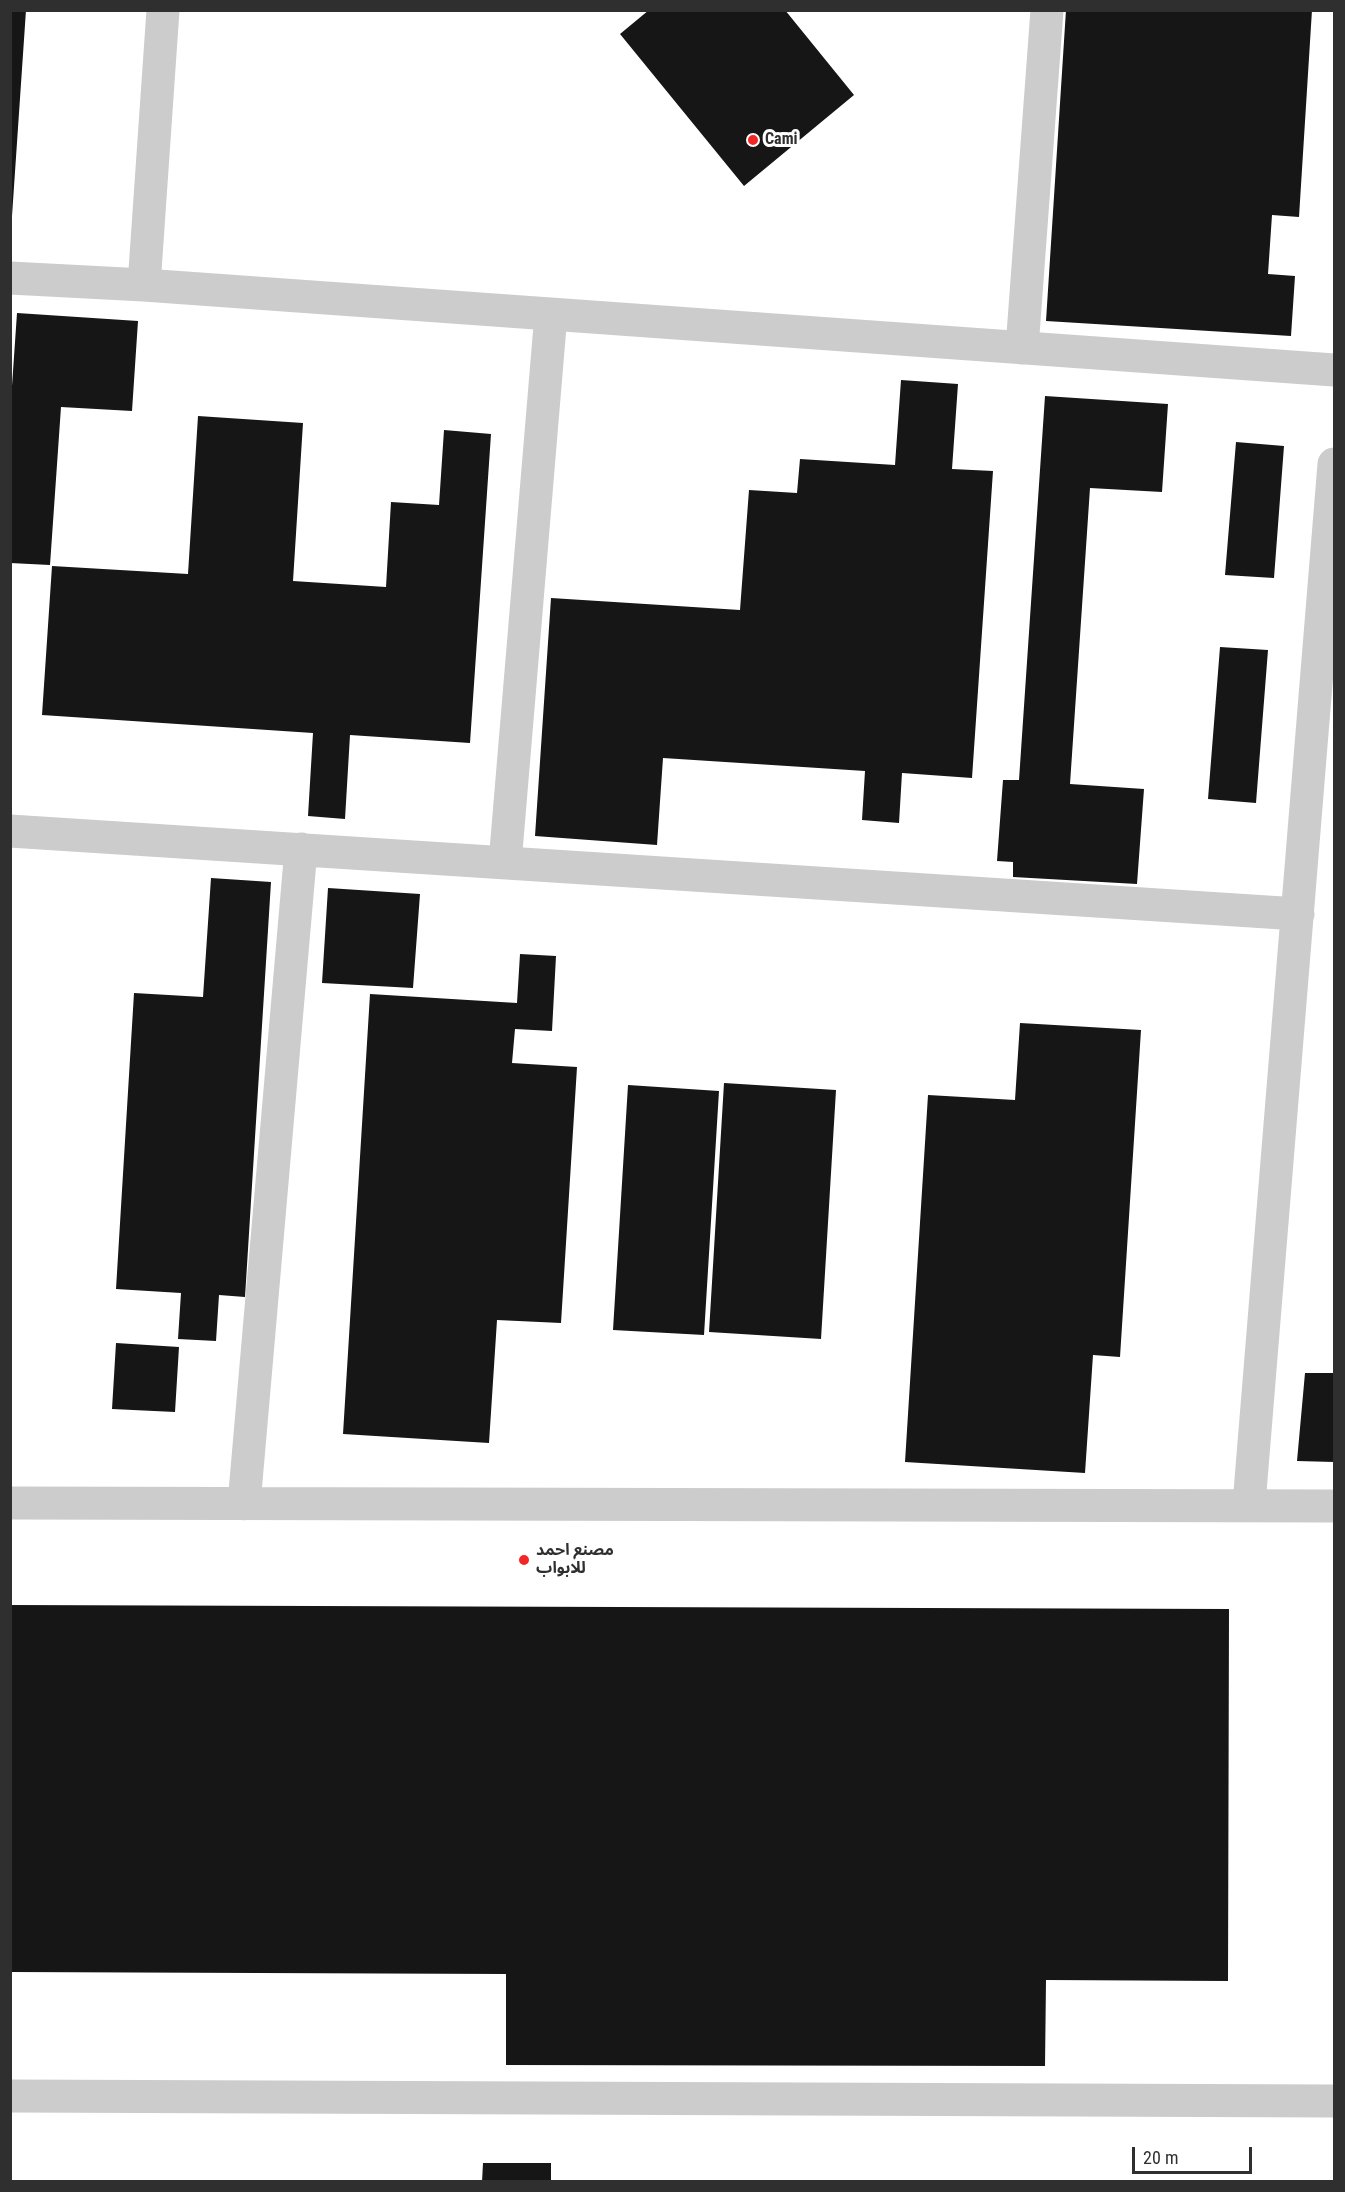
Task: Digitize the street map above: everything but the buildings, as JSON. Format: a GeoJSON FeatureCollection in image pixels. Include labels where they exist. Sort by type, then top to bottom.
{"type":"FeatureCollection","features":[{"type":"Feature","properties":{"kind":"street"},"geometry":{"type":"LineString","coordinates":[[144,285],[163,10]]}},
{"type":"Feature","properties":{"kind":"street"},"geometry":{"type":"LineString","coordinates":[[1022,348],[1047,10]]}},
{"type":"Feature","properties":{"kind":"street"},"geometry":{"type":"LineString","coordinates":[[10,278],[144,285],[1335,370]]}},
{"type":"Feature","properties":{"kind":"street"},"geometry":{"type":"LineString","coordinates":[[505,863],[551,314]]}},
{"type":"Feature","properties":{"kind":"street"},"geometry":{"type":"LineString","coordinates":[[1249,1504],[1335,464]]}},
{"type":"Feature","properties":{"kind":"street"},"geometry":{"type":"LineString","coordinates":[[10,831],[1298,914]]}},
{"type":"Feature","properties":{"kind":"street"},"geometry":{"type":"LineString","coordinates":[[244,1504],[301,849]]}},
{"type":"Feature","properties":{"kind":"street"},"geometry":{"type":"LineString","coordinates":[[10,1503],[1249,1504],[1335,1506]]}},
{"type":"Feature","properties":{"kind":"street"},"geometry":{"type":"LineString","coordinates":[[10,2096],[1335,2101]]}},
{"type":"Feature","properties":{"kind":"place","name":"Cami"},"geometry":{"type":"Point","coordinates":[753,140]}},
{"type":"Feature","properties":{"kind":"place","name":"مصنع احمد للابواب"},"geometry":{"type":"Point","coordinates":[524,1560]}}]}
